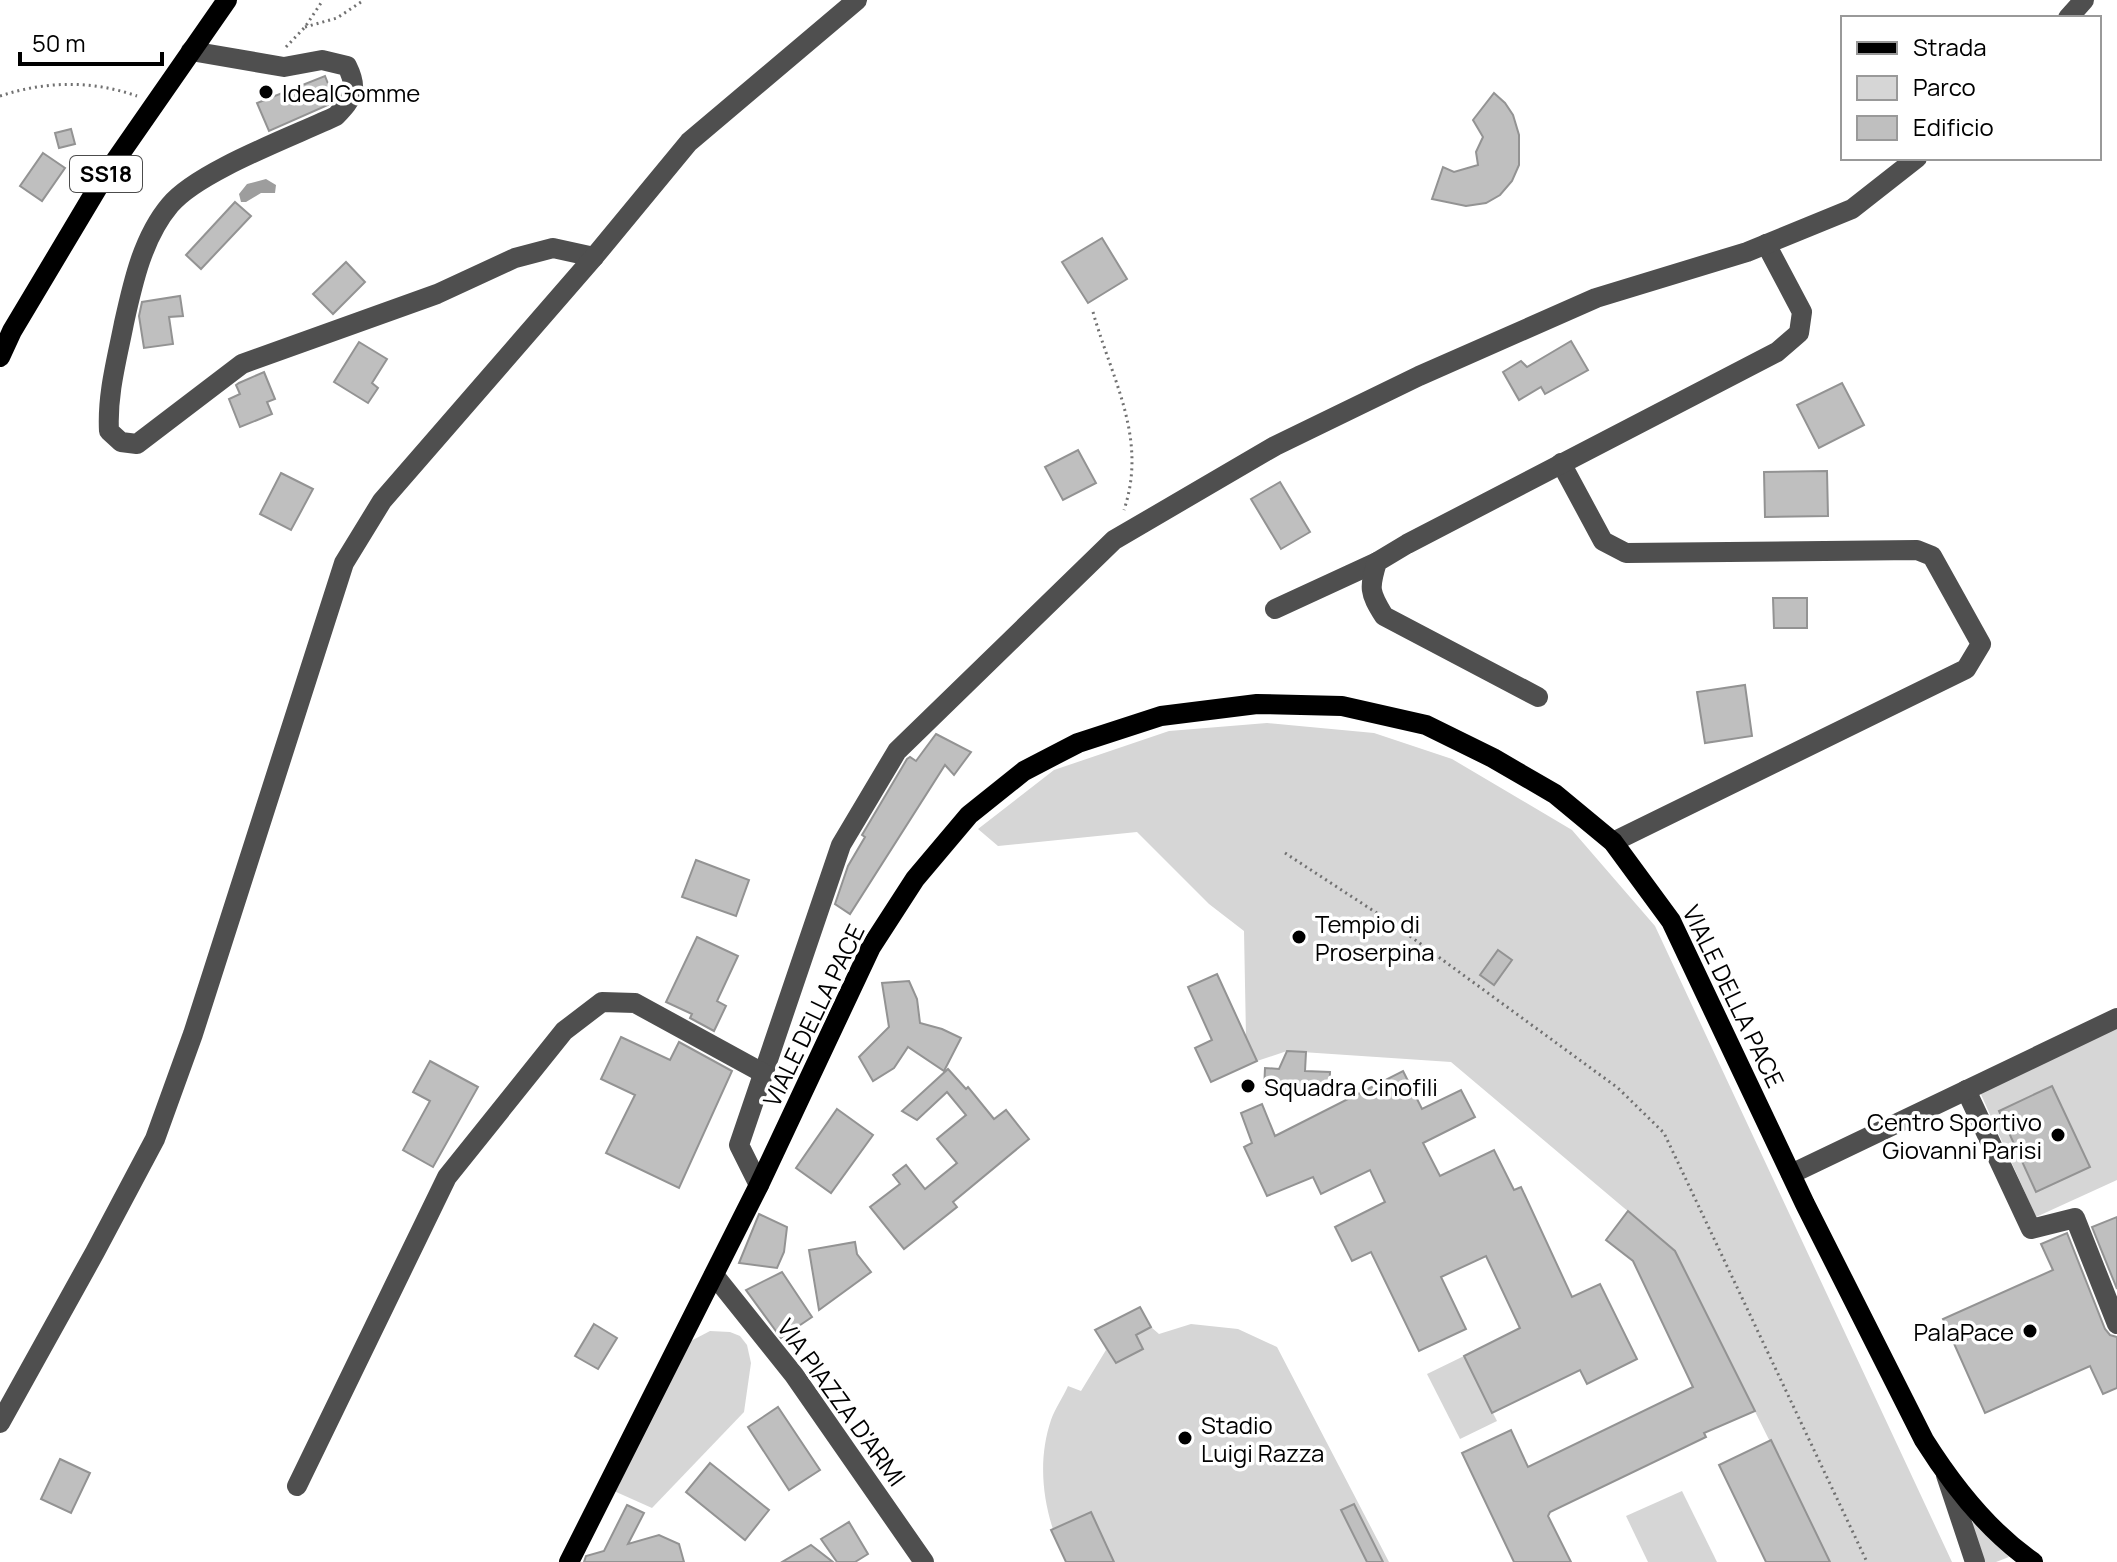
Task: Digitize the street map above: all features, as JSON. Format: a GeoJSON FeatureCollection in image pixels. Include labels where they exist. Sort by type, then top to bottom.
{"type":"FeatureCollection","features":[{"type":"Feature","properties":{"kind":"main road","name":"SS18"},"geometry":{"type":"LineString","coordinates":[[0,357],[12,331],[104,177],[227,0]]}},
{"type":"Feature","properties":{"kind":"main road","name":"VIALE DELLA PACE"},"geometry":{"type":"LineString","coordinates":[[569,1562],[759,1185],[871,947],[915,879],[969,815],[1024,771],[1078,743],[1161,716],[1257,704],[1342,706],[1426,725],[1493,758],[1555,794],[1613,842],[1671,921],[1791,1174],[1924,1440],[1946,1475],[2024,1561]]}},
{"type":"Feature","properties":{"kind":"street"},"geometry":{"type":"LineString","coordinates":[[0,1423],[155,1139],[193,1034],[344,563],[382,501],[594,257],[689,142],[857,0]]}},
{"type":"Feature","properties":{"kind":"street"},"geometry":{"type":"LineString","coordinates":[[2070,16],[2084,0]]}},
{"type":"Feature","properties":{"kind":"street"},"geometry":{"type":"LineString","coordinates":[[191,51],[284,67],[322,60],[347,66],[354,80],[352,99],[336,116],[198,181],[171,204],[147,242],[131,291],[107,404],[109,431],[121,442],[137,444],[242,364],[437,294],[515,258],[553,248],[594,257]]}},
{"type":"Feature","properties":{"kind":"street"},"geometry":{"type":"LineString","coordinates":[[759,1185],[739,1145],[841,845],[897,751],[1114,540],[1275,446],[1419,376],[1596,298],[1766,244],[1852,209],[1914,160]]}},
{"type":"Feature","properties":{"kind":"street"},"geometry":{"type":"LineString","coordinates":[[1275,609],[1377,562],[1777,352],[1799,333],[1802,312],[1766,244]]}},
{"type":"Feature","properties":{"kind":"street"},"geometry":{"type":"LineString","coordinates":[[1561,463],[1603,541],[1626,553],[1917,550],[1932,556],[1981,644],[1966,669],[1613,842]]}},
{"type":"Feature","properties":{"kind":"street"},"geometry":{"type":"LineString","coordinates":[[1377,562],[1370,585],[1372,597],[1384,616],[1538,697]]}},
{"type":"Feature","properties":{"kind":"street"},"geometry":{"type":"LineString","coordinates":[[297,1486],[447,1177],[564,1031],[602,1002],[635,1003],[763,1073]]}},
{"type":"Feature","properties":{"kind":"street"},"geometry":{"type":"LineString","coordinates":[[1791,1174],[2117,1018]]}},
{"type":"Feature","properties":{"kind":"street"},"geometry":{"type":"LineString","coordinates":[[1966,1090],[2031,1229],[2075,1218],[2117,1324]]}},
{"type":"Feature","properties":{"kind":"street","name":"VIA PIAZZA D'ARMI"},"geometry":{"type":"LineString","coordinates":[[714,1275],[794,1375],[924,1562]]}},
{"type":"Feature","properties":{"kind":"street"},"geometry":{"type":"LineString","coordinates":[[1946,1475],[1975,1562]]}},
{"type":"Feature","properties":{"kind":"path"},"geometry":{"type":"LineString","coordinates":[[269,64],[305,27],[323,0]]}},
{"type":"Feature","properties":{"kind":"path"},"geometry":{"type":"LineString","coordinates":[[305,27],[337,18],[364,0]]}},
{"type":"Feature","properties":{"kind":"path"},"geometry":{"type":"LineString","coordinates":[[0,96],[24,88],[59,83],[100,87],[156,102]]}},
{"type":"Feature","properties":{"kind":"path"},"geometry":{"type":"LineString","coordinates":[[1093,312],[1122,395],[1134,455],[1127,502],[1114,540]]}},
{"type":"Feature","properties":{"kind":"path"},"geometry":{"type":"LineString","coordinates":[[1285,853],[1392,923],[1618,1088],[1664,1133],[1867,1562]]}},
{"type":"Feature","properties":{"kind":"green space"},"geometry":{"type":"Polygon","coordinates":[[[1267,723],[1374,733],[1452,759],[1572,830],[1655,926],[1952,1562],[1830,1562],[1675,1251],[1451,1062],[1287,1051],[1257,1061],[1246,1037],[1244,931],[1209,904],[1137,832],[998,846],[978,829],[1054,770],[1169,731],[1267,723]]]}},
{"type":"Feature","properties":{"kind":"green space","name":"Centro Sportivo Giovanni Parisi"},"geometry":{"type":"Polygon","coordinates":[[[2117,1028],[2117,1180],[2036,1217],[1979,1090],[2117,1028]]]}},
{"type":"Feature","properties":{"kind":"green space","name":"Stadio Luigi Razza"},"geometry":{"type":"Polygon","coordinates":[[[1140,1307],[1151,1327],[1159,1334],[1191,1324],[1238,1329],[1277,1347],[1389,1562],[1066,1562],[1048,1510],[1043,1474],[1051,1420],[1068,1386],[1081,1391],[1106,1350],[1095,1330],[1140,1307]]]}},
{"type":"Feature","properties":{"kind":"green space"},"geometry":{"type":"Polygon","coordinates":[[[710,1331],[730,1332],[740,1336],[747,1345],[751,1363],[744,1412],[652,1508],[614,1491],[689,1342],[710,1331]]]}},
{"type":"Feature","properties":{"kind":"green space"},"geometry":{"type":"Polygon","coordinates":[[[1464,1356],[1497,1421],[1460,1439],[1427,1374],[1464,1356]]]}},
{"type":"Feature","properties":{"kind":"green space"},"geometry":{"type":"Polygon","coordinates":[[[1682,1491],[1717,1562],[1648,1562],[1626,1516],[1682,1491]]]}},
{"type":"Feature","properties":{"kind":"green space"},"geometry":{"type":"Polygon","coordinates":[[[1975,1521],[2009,1557],[1996,1562],[1983,1562],[1972,1523],[1975,1521]]]}},
{"type":"Feature","properties":{"kind":"shaded area"},"geometry":{"type":"Polygon","coordinates":[[[266,179],[276,185],[275,193],[261,193],[241,202],[239,194],[247,184],[266,179]]]}},
{"type":"Feature","properties":{"kind":"building"},"geometry":{"type":"Polygon","coordinates":[[[325,76],[334,99],[328,105],[269,131],[257,103],[325,76]]]}},
{"type":"Feature","properties":{"kind":"building"},"geometry":{"type":"Polygon","coordinates":[[[1494,93],[1513,115],[1519,135],[1519,165],[1512,181],[1500,195],[1486,203],[1466,206],[1432,199],[1443,167],[1454,172],[1478,165],[1476,152],[1483,137],[1473,120],[1494,93]]]}},
{"type":"Feature","properties":{"kind":"building"},"geometry":{"type":"Polygon","coordinates":[[[71,129],[75,144],[59,148],[55,133],[71,129]]]}},
{"type":"Feature","properties":{"kind":"building"},"geometry":{"type":"Polygon","coordinates":[[[43,153],[65,168],[42,201],[20,186],[43,153]]]}},
{"type":"Feature","properties":{"kind":"building"},"geometry":{"type":"Polygon","coordinates":[[[235,202],[251,216],[201,269],[186,255],[235,202]]]}},
{"type":"Feature","properties":{"kind":"building"},"geometry":{"type":"Polygon","coordinates":[[[1102,238],[1127,279],[1088,303],[1062,262],[1102,238]]]}},
{"type":"Feature","properties":{"kind":"building"},"geometry":{"type":"Polygon","coordinates":[[[346,262],[365,282],[333,314],[313,294],[346,262]]]}},
{"type":"Feature","properties":{"kind":"building"},"geometry":{"type":"Polygon","coordinates":[[[180,296],[183,316],[169,317],[173,344],[144,348],[139,316],[142,302],[180,296]]]}},
{"type":"Feature","properties":{"kind":"building"},"geometry":{"type":"Polygon","coordinates":[[[1571,341],[1588,370],[1545,394],[1541,387],[1519,400],[1503,372],[1521,361],[1527,367],[1571,341]]]}},
{"type":"Feature","properties":{"kind":"building"},"geometry":{"type":"Polygon","coordinates":[[[359,342],[387,359],[372,383],[378,388],[368,403],[334,382],[359,342]]]}},
{"type":"Feature","properties":{"kind":"building"},"geometry":{"type":"Polygon","coordinates":[[[264,372],[275,399],[267,402],[272,414],[240,427],[229,399],[240,394],[236,385],[264,372]]]}},
{"type":"Feature","properties":{"kind":"building"},"geometry":{"type":"Polygon","coordinates":[[[1842,383],[1864,425],[1819,448],[1797,405],[1842,383]]]}},
{"type":"Feature","properties":{"kind":"building"},"geometry":{"type":"Polygon","coordinates":[[[1078,450],[1096,483],[1063,500],[1045,467],[1078,450]]]}},
{"type":"Feature","properties":{"kind":"building"},"geometry":{"type":"Polygon","coordinates":[[[1827,471],[1828,516],[1765,517],[1764,472],[1827,471]]]}},
{"type":"Feature","properties":{"kind":"building"},"geometry":{"type":"Polygon","coordinates":[[[281,473],[313,489],[291,530],[260,514],[281,473]]]}},
{"type":"Feature","properties":{"kind":"building"},"geometry":{"type":"Polygon","coordinates":[[[1280,482],[1310,532],[1281,549],[1251,499],[1280,482]]]}},
{"type":"Feature","properties":{"kind":"building"},"geometry":{"type":"Polygon","coordinates":[[[1773,598],[1807,598],[1807,628],[1774,628],[1773,598]]]}},
{"type":"Feature","properties":{"kind":"building"},"geometry":{"type":"Polygon","coordinates":[[[1745,685],[1752,736],[1705,743],[1697,692],[1745,685]]]}},
{"type":"Feature","properties":{"kind":"building"},"geometry":{"type":"Polygon","coordinates":[[[936,734],[971,752],[954,775],[945,765],[850,914],[835,904],[848,866],[865,837],[862,835],[907,759],[910,757],[916,761],[936,734]]]}},
{"type":"Feature","properties":{"kind":"building"},"geometry":{"type":"Polygon","coordinates":[[[696,860],[749,880],[736,916],[682,897],[696,860]]]}},
{"type":"Feature","properties":{"kind":"building"},"geometry":{"type":"Polygon","coordinates":[[[697,937],[738,956],[717,1001],[726,1006],[714,1031],[690,1018],[692,1014],[666,1002],[697,937]]]}},
{"type":"Feature","properties":{"kind":"building"},"geometry":{"type":"Polygon","coordinates":[[[1498,950],[1512,960],[1494,985],[1480,975],[1498,950]]]}},
{"type":"Feature","properties":{"kind":"building"},"geometry":{"type":"Polygon","coordinates":[[[1217,974],[1257,1061],[1211,1082],[1195,1048],[1212,1040],[1188,987],[1217,974]]]}},
{"type":"Feature","properties":{"kind":"building"},"geometry":{"type":"Polygon","coordinates":[[[909,981],[917,999],[920,1023],[961,1038],[944,1071],[908,1047],[894,1068],[873,1081],[859,1057],[889,1027],[882,983],[909,981]]]}},
{"type":"Feature","properties":{"kind":"building"},"geometry":{"type":"Polygon","coordinates":[[[621,1037],[670,1060],[679,1042],[732,1071],[679,1188],[606,1153],[635,1095],[601,1079],[621,1037]]]}},
{"type":"Feature","properties":{"kind":"building"},"geometry":{"type":"Polygon","coordinates":[[[1287,1051],[1306,1052],[1305,1071],[1330,1072],[1329,1095],[1264,1091],[1265,1068],[1279,1069],[1287,1051]]]}},
{"type":"Feature","properties":{"kind":"building"},"geometry":{"type":"Polygon","coordinates":[[[430,1061],[478,1087],[433,1167],[403,1150],[430,1101],[413,1092],[430,1061]]]}},
{"type":"Feature","properties":{"kind":"building"},"geometry":{"type":"Polygon","coordinates":[[[948,1069],[966,1089],[968,1087],[994,1119],[1006,1110],[1029,1139],[953,1202],[957,1207],[904,1249],[870,1207],[900,1184],[893,1175],[906,1165],[925,1189],[957,1163],[937,1139],[966,1115],[947,1092],[917,1120],[902,1111],[948,1069]]]}},
{"type":"Feature","properties":{"kind":"building"},"geometry":{"type":"Polygon","coordinates":[[[1403,1071],[1422,1109],[1461,1090],[1475,1117],[1423,1143],[1440,1176],[1494,1150],[1514,1190],[1521,1187],[1572,1297],[1600,1284],[1637,1359],[1587,1384],[1580,1370],[1492,1413],[1464,1356],[1520,1328],[1486,1256],[1441,1277],[1466,1329],[1419,1351],[1371,1252],[1352,1261],[1335,1227],[1385,1202],[1370,1170],[1321,1194],[1313,1177],[1267,1196],[1244,1147],[1252,1143],[1241,1113],[1262,1104],[1275,1136],[1403,1071]]]}},
{"type":"Feature","properties":{"kind":"building"},"geometry":{"type":"Polygon","coordinates":[[[2052,1086],[2090,1167],[2036,1192],[1999,1111],[2052,1086]]]}},
{"type":"Feature","properties":{"kind":"building"},"geometry":{"type":"Polygon","coordinates":[[[837,1109],[873,1135],[831,1193],[796,1168],[837,1109]]]}},
{"type":"Feature","properties":{"kind":"building"},"geometry":{"type":"Polygon","coordinates":[[[1628,1211],[1675,1251],[1755,1411],[1704,1433],[1706,1437],[1550,1512],[1548,1516],[1571,1562],[1514,1562],[1462,1453],[1511,1430],[1528,1467],[1693,1387],[1633,1261],[1606,1240],[1628,1211]]]}},
{"type":"Feature","properties":{"kind":"building"},"geometry":{"type":"Polygon","coordinates":[[[759,1214],[787,1227],[784,1252],[777,1268],[739,1263],[759,1214]]]}},
{"type":"Feature","properties":{"kind":"building"},"geometry":{"type":"Polygon","coordinates":[[[2117,1217],[2117,1289],[2092,1227],[2117,1217]]]}},
{"type":"Feature","properties":{"kind":"building","name":"PalaPace"},"geometry":{"type":"Polygon","coordinates":[[[2067,1233],[2105,1329],[2117,1337],[2117,1388],[2103,1394],[2090,1366],[1985,1413],[1943,1319],[2053,1270],[2041,1244],[2067,1233]]]}},
{"type":"Feature","properties":{"kind":"building"},"geometry":{"type":"Polygon","coordinates":[[[855,1242],[857,1254],[871,1272],[819,1310],[809,1250],[855,1242]]]}},
{"type":"Feature","properties":{"kind":"building"},"geometry":{"type":"Polygon","coordinates":[[[782,1272],[812,1317],[781,1338],[746,1290],[782,1272]]]}},
{"type":"Feature","properties":{"kind":"building"},"geometry":{"type":"Polygon","coordinates":[[[1140,1307],[1151,1327],[1136,1335],[1143,1349],[1116,1363],[1095,1330],[1140,1307]]]}},
{"type":"Feature","properties":{"kind":"building"},"geometry":{"type":"Polygon","coordinates":[[[594,1324],[617,1338],[598,1369],[575,1356],[594,1324]]]}},
{"type":"Feature","properties":{"kind":"building"},"geometry":{"type":"Polygon","coordinates":[[[778,1407],[820,1470],[789,1490],[748,1427],[778,1407]]]}},
{"type":"Feature","properties":{"kind":"building"},"geometry":{"type":"Polygon","coordinates":[[[1771,1440],[1830,1562],[1766,1562],[1719,1465],[1771,1440]]]}},
{"type":"Feature","properties":{"kind":"building"},"geometry":{"type":"Polygon","coordinates":[[[60,1459],[90,1473],[71,1513],[41,1499],[60,1459]]]}},
{"type":"Feature","properties":{"kind":"building"},"geometry":{"type":"Polygon","coordinates":[[[710,1463],[769,1510],[745,1540],[686,1492],[710,1463]]]}},
{"type":"Feature","properties":{"kind":"building"},"geometry":{"type":"Polygon","coordinates":[[[1354,1504],[1383,1562],[1367,1562],[1341,1510],[1354,1504]]]}},
{"type":"Feature","properties":{"kind":"building"},"geometry":{"type":"Polygon","coordinates":[[[627,1505],[644,1513],[628,1544],[659,1535],[679,1544],[684,1562],[584,1562],[586,1556],[604,1551],[627,1505]]]}},
{"type":"Feature","properties":{"kind":"building"},"geometry":{"type":"Polygon","coordinates":[[[1091,1512],[1114,1562],[1066,1562],[1051,1530],[1091,1512]]]}},
{"type":"Feature","properties":{"kind":"building"},"geometry":{"type":"Polygon","coordinates":[[[849,1522],[868,1554],[855,1562],[837,1562],[821,1539],[849,1522]]]}},
{"type":"Feature","properties":{"kind":"building"},"geometry":{"type":"Polygon","coordinates":[[[811,1545],[833,1562],[782,1562],[811,1545]]]}},
{"type":"Feature","properties":{"kind":"place","name":"IdealGomme"},"geometry":{"type":"Point","coordinates":[266,92]}},
{"type":"Feature","properties":{"kind":"place","name":"Tempio di Proserpina"},"geometry":{"type":"Point","coordinates":[1299,937]}},
{"type":"Feature","properties":{"kind":"place","name":"Squadra Cinofili"},"geometry":{"type":"Point","coordinates":[1248,1086]}},
{"type":"Feature","properties":{"kind":"place","name":"Centro Sportivo Giovanni Parisi"},"geometry":{"type":"Point","coordinates":[2058,1135]}},
{"type":"Feature","properties":{"kind":"place","name":"PalaPace"},"geometry":{"type":"Point","coordinates":[2030,1331]}},
{"type":"Feature","properties":{"kind":"place","name":"Stadio Luigi Razza"},"geometry":{"type":"Point","coordinates":[1185,1438]}}]}
